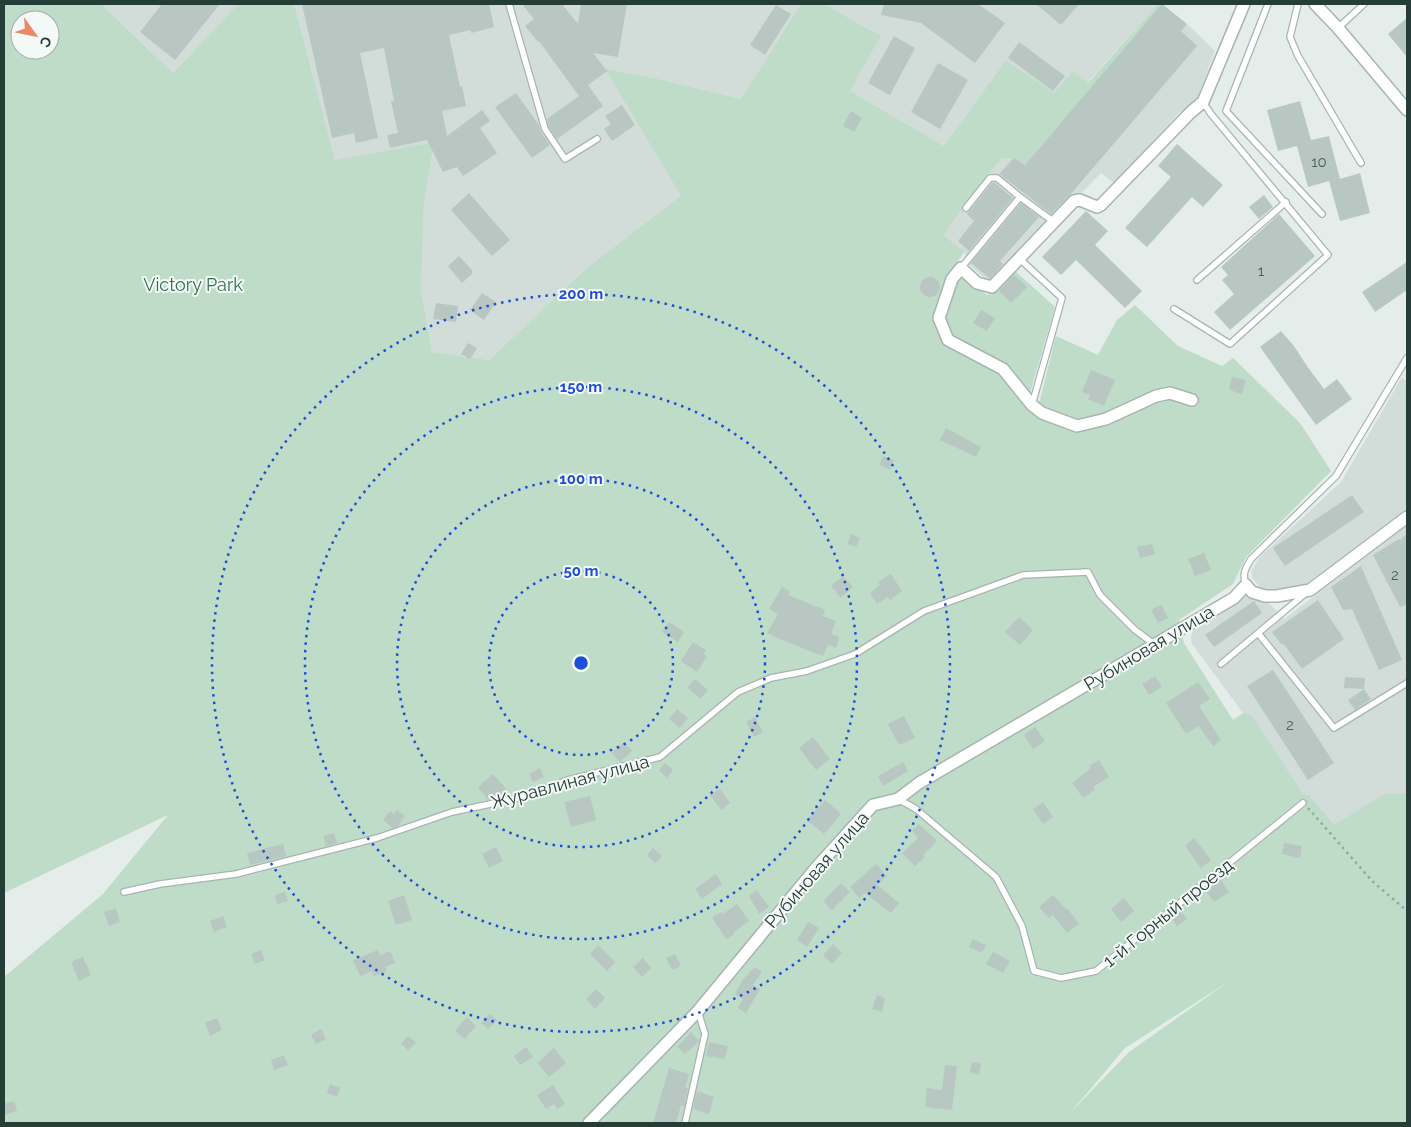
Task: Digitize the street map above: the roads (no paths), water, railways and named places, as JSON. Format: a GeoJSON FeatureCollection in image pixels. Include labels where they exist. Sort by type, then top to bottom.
{"type":"FeatureCollection","features":[{"type":"Feature","properties":{"kind":"street"},"geometry":{"type":"LineString","coordinates":[[1192,400],[1170,393],[1156,396],[1106,419],[1077,426],[1042,413],[1032,405],[1003,369],[948,340],[939,318],[952,279],[961,268],[977,283],[992,287],[1074,201],[1080,200],[1097,208],[1101,205],[1203,102],[1244,4]]}},
{"type":"Feature","properties":{"kind":"street"},"geometry":{"type":"LineString","coordinates":[[1315,4],[1338,28],[1407,110]]}},
{"type":"Feature","properties":{"kind":"street"},"geometry":{"type":"LineString","coordinates":[[1246,585],[1252,592],[1265,596],[1277,596],[1310,590],[1407,518]]}},
{"type":"Feature","properties":{"kind":"street","name":"Рубиновая улица"},"geometry":{"type":"LineString","coordinates":[[589,1123],[698,1011],[816,868],[873,804],[898,799],[919,783],[1234,598],[1246,585]]}},
{"type":"Feature","properties":{"kind":"lane"},"geometry":{"type":"LineString","coordinates":[[509,4],[545,129],[565,159],[596,139]]}},
{"type":"Feature","properties":{"kind":"lane"},"geometry":{"type":"LineString","coordinates":[[1268,4],[1226,111],[1322,214]]}},
{"type":"Feature","properties":{"kind":"lane"},"geometry":{"type":"LineString","coordinates":[[1298,4],[1290,37],[1298,56],[1361,163]]}},
{"type":"Feature","properties":{"kind":"lane"},"geometry":{"type":"LineString","coordinates":[[1338,28],[1364,4]]}},
{"type":"Feature","properties":{"kind":"lane"},"geometry":{"type":"LineString","coordinates":[[1174,309],[1230,344],[1328,256],[1203,102]]}},
{"type":"Feature","properties":{"kind":"lane"},"geometry":{"type":"LineString","coordinates":[[966,208],[990,178],[997,178],[1054,222]]}},
{"type":"Feature","properties":{"kind":"lane"},"geometry":{"type":"LineString","coordinates":[[961,268],[1020,197]]}},
{"type":"Feature","properties":{"kind":"lane"},"geometry":{"type":"LineString","coordinates":[[1197,280],[1286,202]]}},
{"type":"Feature","properties":{"kind":"lane"},"geometry":{"type":"LineString","coordinates":[[1022,257],[1022,261],[1062,298],[1032,405]]}},
{"type":"Feature","properties":{"kind":"lane"},"geometry":{"type":"LineString","coordinates":[[1246,585],[1244,570],[1250,559],[1336,476],[1407,358]]}},
{"type":"Feature","properties":{"kind":"lane","name":"Журавлиная улица"},"geometry":{"type":"LineString","coordinates":[[124,892],[160,884],[246,872],[378,838],[452,812],[519,798],[568,780],[660,757],[738,692],[771,678],[807,671],[855,654],[924,610],[1023,575],[1088,572],[1100,595],[1134,629],[1155,645]]}},
{"type":"Feature","properties":{"kind":"lane"},"geometry":{"type":"LineString","coordinates":[[1222,664],[1310,590]]}},
{"type":"Feature","properties":{"kind":"lane"},"geometry":{"type":"LineString","coordinates":[[1258,633],[1334,728],[1407,683]]}},
{"type":"Feature","properties":{"kind":"lane","name":"1-й Горный проезд"},"geometry":{"type":"LineString","coordinates":[[898,799],[916,809],[996,877],[1022,926],[1034,971],[1061,978],[1096,971],[1303,803]]}},
{"type":"Feature","properties":{"kind":"lane"},"geometry":{"type":"LineString","coordinates":[[685,1123],[705,1034],[698,1011]]}},
{"type":"Feature","properties":{"kind":"park label","name":"Victory Park"},"geometry":{"type":"Point","coordinates":[193,285]}}]}
